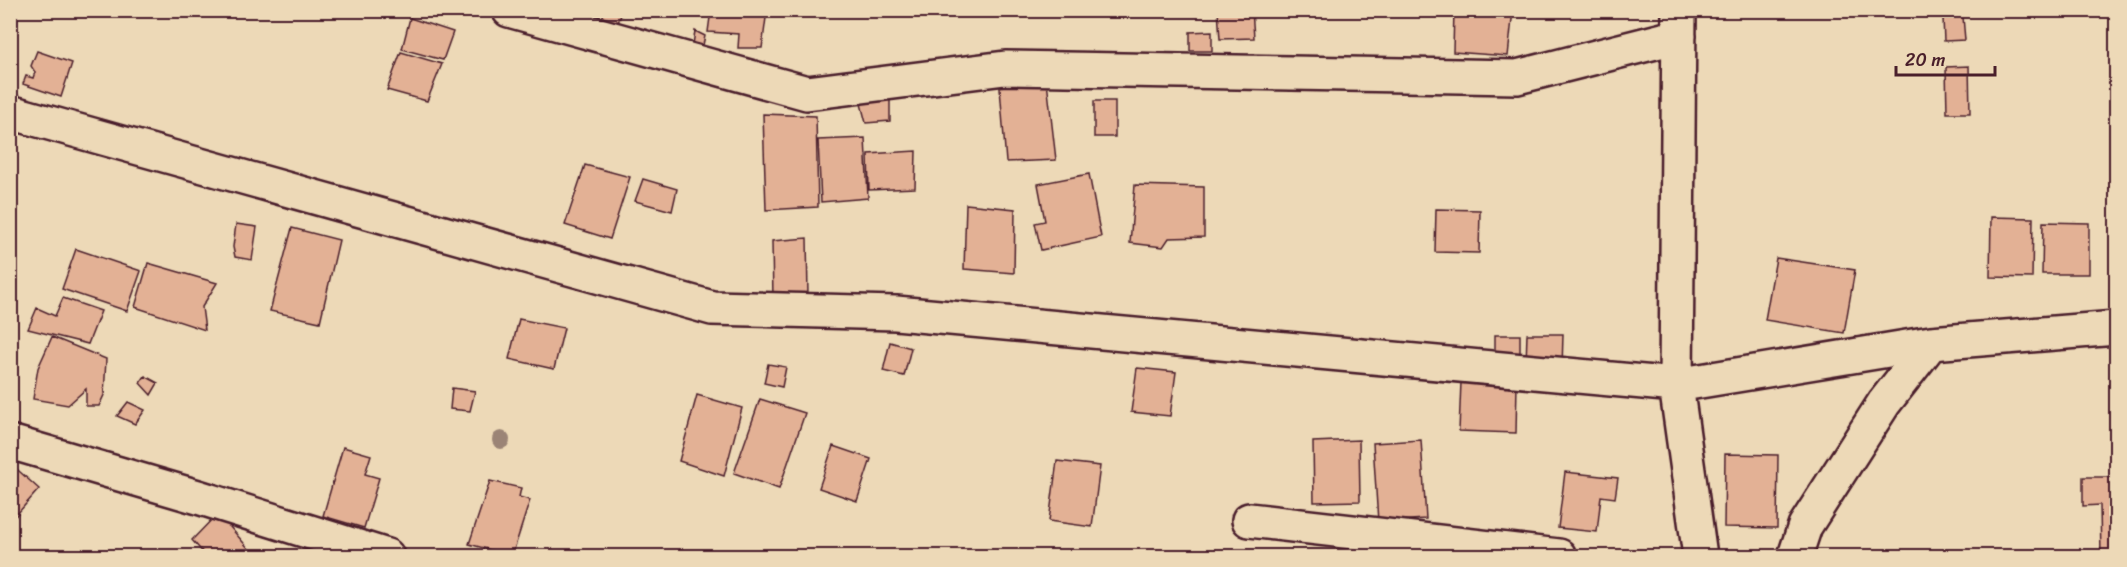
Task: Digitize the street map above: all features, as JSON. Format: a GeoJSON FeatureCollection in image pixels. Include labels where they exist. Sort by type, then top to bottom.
{"type":"FeatureCollection","features":[{"type":"Feature","properties":{"kind":"street"},"geometry":{"type":"LineString","coordinates":[[509,10],[807,93],[1005,68],[1517,77],[1679,23],[1676,385],[1700,556]]}},
{"type":"Feature","properties":{"kind":"street"},"geometry":{"type":"LineString","coordinates":[[10,112],[712,308],[896,313],[1676,385],[1931,343],[2116,328]]}},
{"type":"Feature","properties":{"kind":"street"},"geometry":{"type":"LineString","coordinates":[[1795,556],[1805,526],[1884,403],[1931,343]]}},
{"type":"Feature","properties":{"kind":"street"},"geometry":{"type":"LineString","coordinates":[[10,442],[387,556]]}},
{"type":"Feature","properties":{"kind":"street"},"geometry":{"type":"LineString","coordinates":[[1249,520],[1559,556]]}},
{"type":"Feature","properties":{"kind":"building"},"geometry":{"type":"Polygon","coordinates":[[[605,10],[623,10],[615,30],[600,24],[605,10]]]}},
{"type":"Feature","properties":{"kind":"building"},"geometry":{"type":"Polygon","coordinates":[[[711,10],[767,10],[762,48],[738,48],[739,34],[708,32],[711,10]]]}},
{"type":"Feature","properties":{"kind":"building"},"geometry":{"type":"Polygon","coordinates":[[[1218,10],[1252,10],[1254,38],[1220,39],[1218,10]]]}},
{"type":"Feature","properties":{"kind":"building"},"geometry":{"type":"Polygon","coordinates":[[[1454,10],[1513,10],[1508,56],[1453,52],[1454,10]]]}},
{"type":"Feature","properties":{"kind":"building"},"geometry":{"type":"Polygon","coordinates":[[[1963,17],[1965,40],[1944,41],[1943,18],[1963,17]]]}},
{"type":"Feature","properties":{"kind":"building"},"geometry":{"type":"Polygon","coordinates":[[[410,18],[453,32],[443,60],[402,49],[410,18]]]}},
{"type":"Feature","properties":{"kind":"building"},"geometry":{"type":"Polygon","coordinates":[[[695,31],[705,36],[703,45],[693,45],[695,31]]]}},
{"type":"Feature","properties":{"kind":"building"},"geometry":{"type":"Polygon","coordinates":[[[1212,31],[1212,51],[1190,51],[1190,32],[1212,31]]]}},
{"type":"Feature","properties":{"kind":"building"},"geometry":{"type":"Polygon","coordinates":[[[37,51],[72,63],[61,97],[23,84],[26,76],[33,78],[35,72],[31,66],[37,51]]]}},
{"type":"Feature","properties":{"kind":"building"},"geometry":{"type":"Polygon","coordinates":[[[401,52],[442,64],[427,101],[387,90],[401,52]]]}},
{"type":"Feature","properties":{"kind":"building"},"geometry":{"type":"Polygon","coordinates":[[[1969,66],[1970,113],[1947,113],[1946,67],[1969,66]]]}},
{"type":"Feature","properties":{"kind":"building"},"geometry":{"type":"Polygon","coordinates":[[[1046,73],[1056,160],[1006,162],[999,76],[1046,73]]]}},
{"type":"Feature","properties":{"kind":"building"},"geometry":{"type":"Polygon","coordinates":[[[890,90],[890,121],[866,123],[859,96],[890,90]]]}},
{"type":"Feature","properties":{"kind":"building"},"geometry":{"type":"Polygon","coordinates":[[[1094,101],[1115,101],[1115,137],[1094,137],[1094,101]]]}},
{"type":"Feature","properties":{"kind":"building"},"geometry":{"type":"Polygon","coordinates":[[[763,114],[816,116],[818,207],[766,210],[763,114]]]}},
{"type":"Feature","properties":{"kind":"building"},"geometry":{"type":"Polygon","coordinates":[[[865,138],[868,198],[821,202],[818,140],[865,138]]]}},
{"type":"Feature","properties":{"kind":"building"},"geometry":{"type":"Polygon","coordinates":[[[916,151],[915,188],[869,190],[868,154],[916,151]]]}},
{"type":"Feature","properties":{"kind":"building"},"geometry":{"type":"Polygon","coordinates":[[[585,165],[630,177],[610,239],[565,225],[585,165]]]}},
{"type":"Feature","properties":{"kind":"building"},"geometry":{"type":"Polygon","coordinates":[[[1089,174],[1101,237],[1041,250],[1035,223],[1045,221],[1038,184],[1089,174]]]}},
{"type":"Feature","properties":{"kind":"building"},"geometry":{"type":"Polygon","coordinates":[[[643,179],[677,189],[672,211],[635,201],[643,179]]]}},
{"type":"Feature","properties":{"kind":"building"},"geometry":{"type":"Polygon","coordinates":[[[1135,185],[1204,187],[1204,237],[1169,238],[1163,247],[1130,243],[1135,185]]]}},
{"type":"Feature","properties":{"kind":"building"},"geometry":{"type":"Polygon","coordinates":[[[966,204],[1015,209],[1014,273],[964,269],[966,204]]]}},
{"type":"Feature","properties":{"kind":"building"},"geometry":{"type":"Polygon","coordinates":[[[1436,209],[1480,210],[1479,253],[1435,252],[1436,209]]]}},
{"type":"Feature","properties":{"kind":"building"},"geometry":{"type":"Polygon","coordinates":[[[1991,217],[2033,218],[2032,278],[1990,277],[1991,217]]]}},
{"type":"Feature","properties":{"kind":"building"},"geometry":{"type":"Polygon","coordinates":[[[2043,222],[2089,223],[2089,274],[2042,274],[2043,222]]]}},
{"type":"Feature","properties":{"kind":"building"},"geometry":{"type":"Polygon","coordinates":[[[236,224],[257,227],[252,260],[235,257],[233,247],[236,224]]]}},
{"type":"Feature","properties":{"kind":"building"},"geometry":{"type":"Polygon","coordinates":[[[292,228],[339,240],[320,322],[270,311],[292,228]]]}},
{"type":"Feature","properties":{"kind":"building"},"geometry":{"type":"Polygon","coordinates":[[[807,238],[808,297],[773,300],[772,241],[807,238]]]}},
{"type":"Feature","properties":{"kind":"building"},"geometry":{"type":"Polygon","coordinates":[[[76,249],[141,271],[127,311],[62,289],[76,249]]]}},
{"type":"Feature","properties":{"kind":"building"},"geometry":{"type":"Polygon","coordinates":[[[1776,258],[1855,270],[1844,333],[1765,320],[1776,258]]]}},
{"type":"Feature","properties":{"kind":"building"},"geometry":{"type":"Polygon","coordinates":[[[148,263],[217,283],[202,307],[205,330],[135,307],[148,263]]]}},
{"type":"Feature","properties":{"kind":"building"},"geometry":{"type":"Polygon","coordinates":[[[63,298],[101,311],[88,344],[28,329],[37,308],[55,316],[63,298]]]}},
{"type":"Feature","properties":{"kind":"building"},"geometry":{"type":"Polygon","coordinates":[[[519,319],[564,328],[554,369],[509,359],[519,319]]]}},
{"type":"Feature","properties":{"kind":"building"},"geometry":{"type":"Polygon","coordinates":[[[1527,334],[1563,334],[1562,368],[1526,364],[1527,334]]]}},
{"type":"Feature","properties":{"kind":"building"},"geometry":{"type":"Polygon","coordinates":[[[1495,335],[1520,335],[1520,356],[1495,356],[1495,335]]]}},
{"type":"Feature","properties":{"kind":"building"},"geometry":{"type":"Polygon","coordinates":[[[52,337],[106,359],[104,395],[99,406],[86,406],[86,389],[68,405],[33,399],[38,368],[52,337]]]}},
{"type":"Feature","properties":{"kind":"building"},"geometry":{"type":"Polygon","coordinates":[[[890,342],[911,348],[904,376],[883,371],[890,342]]]}},
{"type":"Feature","properties":{"kind":"building"},"geometry":{"type":"Polygon","coordinates":[[[768,364],[786,367],[782,387],[764,383],[768,364]]]}},
{"type":"Feature","properties":{"kind":"building"},"geometry":{"type":"Polygon","coordinates":[[[1137,368],[1176,372],[1170,416],[1131,412],[1137,368]]]}},
{"type":"Feature","properties":{"kind":"building"},"geometry":{"type":"Polygon","coordinates":[[[145,376],[158,383],[151,395],[140,383],[145,376]]]}},
{"type":"Feature","properties":{"kind":"building"},"geometry":{"type":"Polygon","coordinates":[[[1461,382],[1517,383],[1516,433],[1459,431],[1461,382]]]}},
{"type":"Feature","properties":{"kind":"building"},"geometry":{"type":"Polygon","coordinates":[[[452,388],[475,391],[470,411],[450,409],[452,388]]]}},
{"type":"Feature","properties":{"kind":"building"},"geometry":{"type":"Polygon","coordinates":[[[697,395],[742,408],[724,476],[679,461],[697,395]]]}},
{"type":"Feature","properties":{"kind":"building"},"geometry":{"type":"Polygon","coordinates":[[[760,399],[805,413],[779,489],[734,473],[760,399]]]}},
{"type":"Feature","properties":{"kind":"building"},"geometry":{"type":"Polygon","coordinates":[[[128,402],[145,410],[135,424],[117,416],[128,402]]]}},
{"type":"Feature","properties":{"kind":"building"},"geometry":{"type":"Polygon","coordinates":[[[1359,440],[1360,501],[1314,502],[1313,442],[1359,440]]]}},
{"type":"Feature","properties":{"kind":"building"},"geometry":{"type":"Polygon","coordinates":[[[1421,440],[1426,519],[1378,522],[1373,443],[1421,440]]]}},
{"type":"Feature","properties":{"kind":"building"},"geometry":{"type":"Polygon","coordinates":[[[833,446],[871,459],[857,501],[819,488],[833,446]]]}},
{"type":"Feature","properties":{"kind":"building"},"geometry":{"type":"Polygon","coordinates":[[[343,447],[371,455],[365,474],[379,478],[364,528],[323,516],[343,447]]]}},
{"type":"Feature","properties":{"kind":"building"},"geometry":{"type":"Polygon","coordinates":[[[1725,454],[1778,455],[1777,528],[1724,527],[1725,454]]]}},
{"type":"Feature","properties":{"kind":"building"},"geometry":{"type":"Polygon","coordinates":[[[1057,461],[1100,466],[1092,527],[1049,521],[1057,461]]]}},
{"type":"Feature","properties":{"kind":"building"},"geometry":{"type":"Polygon","coordinates":[[[10,463],[39,489],[11,521],[10,521],[10,463]]]}},
{"type":"Feature","properties":{"kind":"building"},"geometry":{"type":"Polygon","coordinates":[[[1565,472],[1618,478],[1615,498],[1601,496],[1597,532],[1558,528],[1565,472]]]}},
{"type":"Feature","properties":{"kind":"building"},"geometry":{"type":"Polygon","coordinates":[[[2083,477],[2116,477],[2116,556],[2101,556],[2100,505],[2083,506],[2083,477]]]}},
{"type":"Feature","properties":{"kind":"building"},"geometry":{"type":"Polygon","coordinates":[[[490,481],[521,488],[519,497],[530,500],[512,556],[469,544],[490,481]]]}},
{"type":"Feature","properties":{"kind":"building"},"geometry":{"type":"Polygon","coordinates":[[[218,513],[255,556],[206,556],[192,540],[218,513]]]}}]}
